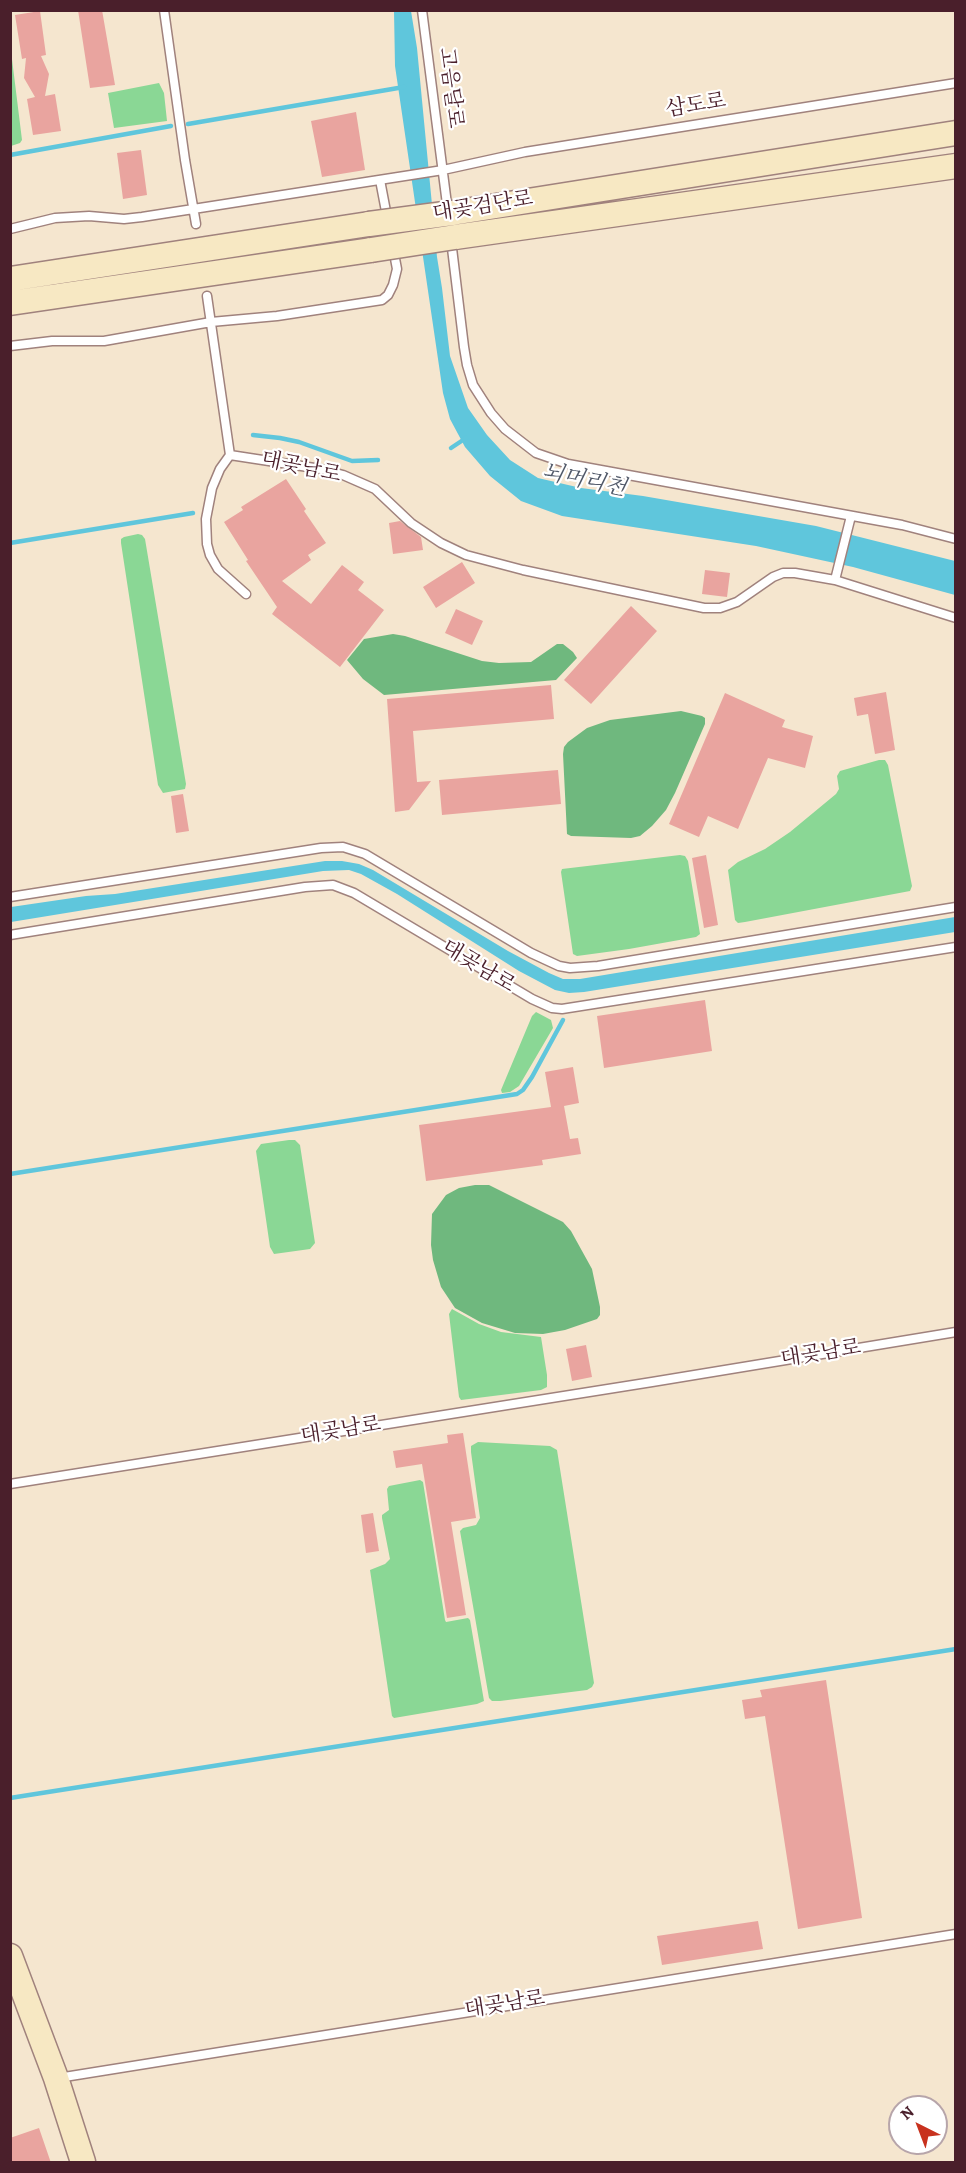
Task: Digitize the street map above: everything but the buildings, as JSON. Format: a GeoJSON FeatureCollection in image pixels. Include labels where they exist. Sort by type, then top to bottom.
{"type":"FeatureCollection","features":[{"type":"Feature","properties":{"kind":"main road","name":"대곶검단로"},"geometry":{"type":"LineString","coordinates":[[10,279],[452,213],[956,133]]}},
{"type":"Feature","properties":{"kind":"main road","name":"대곶검단로"},"geometry":{"type":"LineString","coordinates":[[10,303],[956,166]]}},
{"type":"Feature","properties":{"kind":"main road"},"geometry":{"type":"LineString","coordinates":[[10,1956],[56,2078],[84,2163]]}},
{"type":"Feature","properties":{"kind":"lane"},"geometry":{"type":"LineString","coordinates":[[164,10],[196,224]]}},
{"type":"Feature","properties":{"kind":"lane","name":"고음달로"},"geometry":{"type":"LineString","coordinates":[[422,10],[439,170],[467,365],[473,385],[490,413],[505,429],[521,444],[549,459],[568,464],[851,516],[928,531],[956,539]]}},
{"type":"Feature","properties":{"kind":"lane","name":"삼도로"},"geometry":{"type":"LineString","coordinates":[[10,229],[55,218],[89,216],[124,219],[385,179],[525,152],[956,83]]}},
{"type":"Feature","properties":{"kind":"lane"},"geometry":{"type":"LineString","coordinates":[[10,346],[52,341],[104,341],[211,322],[323,310],[373,302],[388,295],[397,269],[385,179]]}},
{"type":"Feature","properties":{"kind":"lane","name":"대곶남로"},"geometry":{"type":"LineString","coordinates":[[207,296],[230,455],[220,469],[212,488],[206,519],[207,544],[218,569],[246,594]]}},
{"type":"Feature","properties":{"kind":"lane","name":"대곶남로"},"geometry":{"type":"LineString","coordinates":[[230,455],[321,469],[358,481],[375,489],[411,523],[466,555],[523,570],[704,608],[720,608],[737,602],[773,577],[783,573],[795,573],[835,580],[956,618]]}},
{"type":"Feature","properties":{"kind":"lane"},"geometry":{"type":"LineString","coordinates":[[835,580],[851,516]]}},
{"type":"Feature","properties":{"kind":"lane","name":"대곶남로"},"geometry":{"type":"LineString","coordinates":[[10,897],[321,848],[343,847],[365,854],[539,957],[559,966],[582,968],[956,907]]}},
{"type":"Feature","properties":{"kind":"lane","name":"대곶남로"},"geometry":{"type":"LineString","coordinates":[[10,935],[293,889],[333,885],[354,893],[532,999],[552,1008],[562,1009],[956,947]]}},
{"type":"Feature","properties":{"kind":"lane","name":"대곶남로"},"geometry":{"type":"LineString","coordinates":[[10,1484],[956,1332]]}},
{"type":"Feature","properties":{"kind":"lane","name":"대곶남로"},"geometry":{"type":"LineString","coordinates":[[56,2078],[956,1934]]}},
{"type":"Feature","properties":{"kind":"green space"},"geometry":{"type":"Polygon","coordinates":[[[11,51],[22,140],[11,146],[11,51]]]}},
{"type":"Feature","properties":{"kind":"green space"},"geometry":{"type":"Polygon","coordinates":[[[159,83],[164,93],[167,121],[114,128],[108,93],[159,83]]]}},
{"type":"Feature","properties":{"kind":"green space"},"geometry":{"type":"Polygon","coordinates":[[[138,534],[145,539],[186,784],[185,789],[163,793],[158,785],[121,543],[124,537],[138,534]]]}},
{"type":"Feature","properties":{"kind":"green space"},"geometry":{"type":"Polygon","coordinates":[[[393,634],[482,661],[531,662],[557,644],[563,644],[577,658],[556,680],[384,695],[363,679],[347,660],[364,639],[393,634]]]}},
{"type":"Feature","properties":{"kind":"green space"},"geometry":{"type":"Polygon","coordinates":[[[681,711],[702,716],[705,718],[705,724],[675,793],[666,810],[652,826],[640,836],[631,838],[567,834],[563,754],[568,742],[587,728],[610,720],[681,711]]]}},
{"type":"Feature","properties":{"kind":"green space"},"geometry":{"type":"Polygon","coordinates":[[[885,760],[888,765],[912,886],[910,891],[738,923],[735,920],[728,870],[790,832],[836,794],[839,789],[837,776],[840,771],[885,760]]]}},
{"type":"Feature","properties":{"kind":"green space"},"geometry":{"type":"Polygon","coordinates":[[[685,856],[688,861],[700,934],[696,937],[629,949],[577,956],[573,954],[562,869],[685,856]]]}},
{"type":"Feature","properties":{"kind":"green space"},"geometry":{"type":"Polygon","coordinates":[[[536,1012],[551,1020],[553,1028],[519,1086],[510,1092],[502,1093],[501,1090],[532,1016],[536,1012]]]}},
{"type":"Feature","properties":{"kind":"green space"},"geometry":{"type":"Polygon","coordinates":[[[295,1140],[300,1145],[315,1243],[310,1249],[274,1254],[270,1247],[256,1151],[261,1144],[295,1140]]]}},
{"type":"Feature","properties":{"kind":"green space"},"geometry":{"type":"Polygon","coordinates":[[[489,1185],[563,1222],[571,1231],[592,1269],[600,1307],[600,1315],[597,1319],[565,1330],[543,1334],[515,1333],[482,1323],[455,1308],[441,1287],[433,1260],[432,1214],[446,1195],[459,1188],[489,1185]]]}},
{"type":"Feature","properties":{"kind":"green space"},"geometry":{"type":"Polygon","coordinates":[[[452,1309],[479,1324],[501,1332],[541,1337],[547,1387],[541,1390],[461,1400],[449,1314],[452,1309]]]}},
{"type":"Feature","properties":{"kind":"green space"},"geometry":{"type":"Polygon","coordinates":[[[478,1442],[550,1446],[557,1450],[594,1683],[587,1690],[500,1701],[492,1701],[489,1698],[460,1531],[476,1525],[480,1518],[471,1452],[471,1446],[478,1442]]]}},
{"type":"Feature","properties":{"kind":"green space"},"geometry":{"type":"Polygon","coordinates":[[[420,1480],[423,1482],[445,1620],[446,1622],[468,1618],[470,1620],[484,1701],[394,1718],[370,1570],[385,1564],[390,1559],[382,1518],[382,1515],[389,1510],[387,1489],[389,1486],[420,1480]]]}},
{"type":"Feature","properties":{"kind":"water"},"geometry":{"type":"Polygon","coordinates":[[[394,11],[411,11],[417,48],[437,257],[450,356],[468,408],[487,435],[510,460],[538,478],[581,488],[643,496],[816,526],[955,561],[955,595],[853,567],[756,546],[562,516],[521,501],[490,476],[465,447],[450,419],[443,393],[395,66],[394,11]]]}},
{"type":"Feature","properties":{"kind":"water"},"geometry":{"type":"Polygon","coordinates":[[[325,861],[359,864],[373,870],[508,951],[563,979],[580,979],[955,917],[955,932],[569,993],[555,990],[519,971],[397,894],[349,870],[323,871],[11,922],[11,907],[115,894],[325,861]]]}},
{"type":"Feature","properties":{"kind":"waterway"},"geometry":{"type":"LineString","coordinates":[[188,124],[404,87]]}},
{"type":"Feature","properties":{"kind":"waterway"},"geometry":{"type":"LineString","coordinates":[[10,155],[171,126]]}},
{"type":"Feature","properties":{"kind":"waterway"},"geometry":{"type":"LineString","coordinates":[[253,435],[299,442],[352,461],[378,460]]}},
{"type":"Feature","properties":{"kind":"waterway"},"geometry":{"type":"LineString","coordinates":[[451,448],[466,438]]}},
{"type":"Feature","properties":{"kind":"waterway"},"geometry":{"type":"LineString","coordinates":[[10,543],[193,513]]}},
{"type":"Feature","properties":{"kind":"waterway"},"geometry":{"type":"LineString","coordinates":[[10,1174],[517,1094],[523,1090],[532,1077],[563,1020]]}},
{"type":"Feature","properties":{"kind":"waterway"},"geometry":{"type":"LineString","coordinates":[[10,1798],[956,1649]]}},
{"type":"Feature","properties":{"kind":"water label","name":"뇌머리천"},"geometry":{"type":"Point","coordinates":[584,481]}}]}
